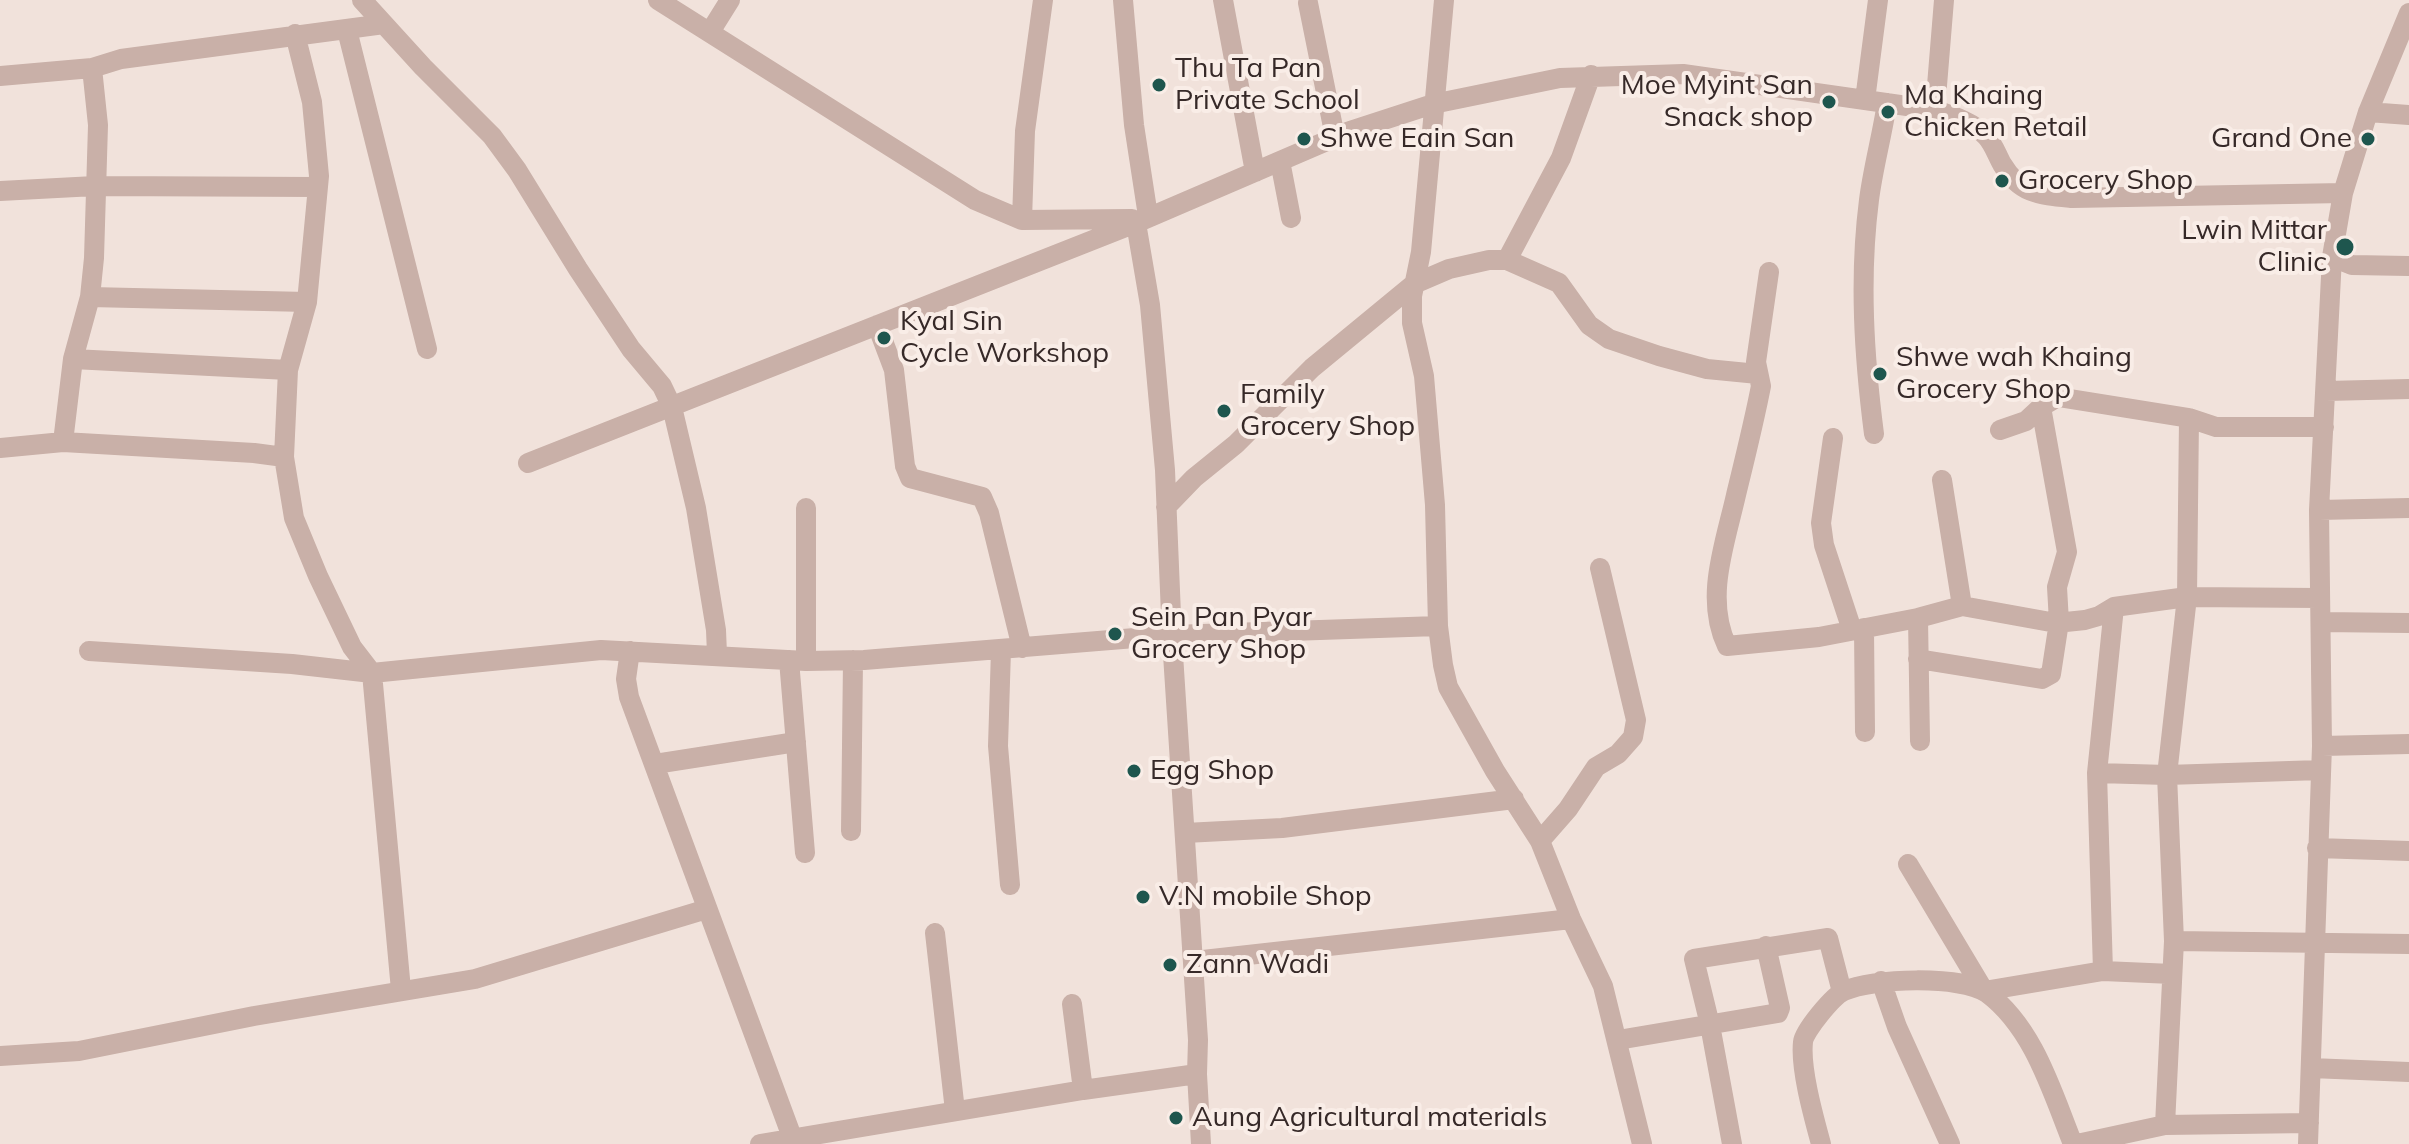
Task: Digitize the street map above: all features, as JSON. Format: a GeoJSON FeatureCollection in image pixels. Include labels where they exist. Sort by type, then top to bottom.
{"type":"FeatureCollection","features":[{"type":"Feature","properties":{"kind":"street"},"geometry":{"type":"LineString","coordinates":[[362,0],[492,136],[631,349],[662,386],[672,407],[696,508],[716,630],[717,654]]}},
{"type":"Feature","properties":{"kind":"street"},"geometry":{"type":"LineString","coordinates":[[658,0],[975,200],[1022,220],[1142,219]]}},
{"type":"Feature","properties":{"kind":"street"},"geometry":{"type":"LineString","coordinates":[[710,32],[730,0]]}},
{"type":"Feature","properties":{"kind":"street"},"geometry":{"type":"LineString","coordinates":[[1022,220],[1025,131],[1043,0]]}},
{"type":"Feature","properties":{"kind":"street"},"geometry":{"type":"LineString","coordinates":[[1123,0],[1166,507],[1194,961],[1201,1144]]}},
{"type":"Feature","properties":{"kind":"street"},"geometry":{"type":"LineString","coordinates":[[1223,0],[1255,172]]}},
{"type":"Feature","properties":{"kind":"street"},"geometry":{"type":"LineString","coordinates":[[1444,0],[1412,323],[1424,376],[1435,505],[1438,626],[1448,687],[1495,771],[1540,841],[1571,919],[1603,986],[1642,1144]]}},
{"type":"Feature","properties":{"kind":"street"},"geometry":{"type":"LineString","coordinates":[[1865,100],[1878,0]]}},
{"type":"Feature","properties":{"kind":"street"},"geometry":{"type":"LineString","coordinates":[[1935,110],[1944,0]]}},
{"type":"Feature","properties":{"kind":"street"},"geometry":{"type":"LineString","coordinates":[[1308,3],[1335,137]]}},
{"type":"Feature","properties":{"kind":"street"},"geometry":{"type":"LineString","coordinates":[[2308,1144],[2322,746],[2319,510],[2332,257],[2343,193],[2368,112],[2409,13]]}},
{"type":"Feature","properties":{"kind":"street"},"geometry":{"type":"LineString","coordinates":[[0,76],[92,68],[121,59],[384,24]]}},
{"type":"Feature","properties":{"kind":"street"},"geometry":{"type":"LineString","coordinates":[[347,30],[427,349]]}},
{"type":"Feature","properties":{"kind":"street"},"geometry":{"type":"LineString","coordinates":[[295,34],[312,102],[318,187],[307,302],[288,370],[284,457],[294,518],[300,533],[352,647],[372,673],[401,990]]}},
{"type":"Feature","properties":{"kind":"street"},"geometry":{"type":"LineString","coordinates":[[63,442],[73,359],[90,297],[94,258],[98,125],[92,68]]}},
{"type":"Feature","properties":{"kind":"street"},"geometry":{"type":"LineString","coordinates":[[528,463],[1142,219],[1335,137],[1433,104],[1560,78],[1683,74],[1935,110],[1963,119],[1986,136],[2011,178],[2027,191],[2046,195],[2072,198],[2343,193]]}},
{"type":"Feature","properties":{"kind":"street"},"geometry":{"type":"LineString","coordinates":[[1507,260],[1561,158],[1591,75]]}},
{"type":"Feature","properties":{"kind":"street"},"geometry":{"type":"LineString","coordinates":[[1874,434],[1865,368],[1863,288],[1869,199],[1887,103]]}},
{"type":"Feature","properties":{"kind":"street"},"geometry":{"type":"LineString","coordinates":[[2368,112],[2409,115]]}},
{"type":"Feature","properties":{"kind":"street"},"geometry":{"type":"LineString","coordinates":[[1280,161],[1291,218]]}},
{"type":"Feature","properties":{"kind":"street"},"geometry":{"type":"LineString","coordinates":[[0,191],[95,186],[318,187]]}},
{"type":"Feature","properties":{"kind":"street"},"geometry":{"type":"LineString","coordinates":[[2332,257],[2352,265],[2409,266]]}},
{"type":"Feature","properties":{"kind":"street"},"geometry":{"type":"LineString","coordinates":[[1166,507],[1194,478],[1236,444],[1312,368],[1414,284],[1449,269],[1489,260],[1507,260],[1559,283],[1589,325],[1609,339],[1707,369],[1758,374]]}},
{"type":"Feature","properties":{"kind":"street"},"geometry":{"type":"LineString","coordinates":[[1769,272],[1756,362],[1761,386],[1718,573],[1717,611],[1720,632],[1727,646],[1819,637],[1918,618],[1962,606],[2059,622],[2085,620],[2114,607],[2187,597],[2319,598]]}},
{"type":"Feature","properties":{"kind":"street"},"geometry":{"type":"LineString","coordinates":[[90,297],[307,302]]}},
{"type":"Feature","properties":{"kind":"street"},"geometry":{"type":"LineString","coordinates":[[877,325],[894,370],[905,466],[910,478],[982,497],[989,513],[1012,649],[998,746],[1010,885]]}},
{"type":"Feature","properties":{"kind":"street"},"geometry":{"type":"LineString","coordinates":[[73,359],[288,370]]}},
{"type":"Feature","properties":{"kind":"street"},"geometry":{"type":"LineString","coordinates":[[2326,391],[2409,389]]}},
{"type":"Feature","properties":{"kind":"street"},"geometry":{"type":"LineString","coordinates":[[2000,430],[2026,421],[2058,397],[2189,418],[2216,427],[2324,427]]}},
{"type":"Feature","properties":{"kind":"street"},"geometry":{"type":"LineString","coordinates":[[1918,659],[2047,678],[2051,674],[2059,622],[2057,587],[2067,552],[2041,407]]}},
{"type":"Feature","properties":{"kind":"street"},"geometry":{"type":"LineString","coordinates":[[2165,1125],[2174,941],[2167,775],[2187,597],[2189,418]]}},
{"type":"Feature","properties":{"kind":"street"},"geometry":{"type":"LineString","coordinates":[[1833,438],[1821,523],[1824,545],[1858,629],[1865,732]]}},
{"type":"Feature","properties":{"kind":"street"},"geometry":{"type":"LineString","coordinates":[[0,448],[63,442],[284,457]]}},
{"type":"Feature","properties":{"kind":"street"},"geometry":{"type":"LineString","coordinates":[[1942,480],[1962,606]]}},
{"type":"Feature","properties":{"kind":"street"},"geometry":{"type":"LineString","coordinates":[[805,853],[796,742],[797,660],[806,508]]}},
{"type":"Feature","properties":{"kind":"street"},"geometry":{"type":"LineString","coordinates":[[2319,510],[2409,508]]}},
{"type":"Feature","properties":{"kind":"street"},"geometry":{"type":"LineString","coordinates":[[1540,841],[1568,809],[1596,767],[1618,754],[1633,737],[1636,720],[1600,568]]}},
{"type":"Feature","properties":{"kind":"street"},"geometry":{"type":"LineString","coordinates":[[2103,971],[2097,773],[2114,607]]}},
{"type":"Feature","properties":{"kind":"street"},"geometry":{"type":"LineString","coordinates":[[1918,618],[1920,741]]}},
{"type":"Feature","properties":{"kind":"street"},"geometry":{"type":"LineString","coordinates":[[2321,622],[2409,623]]}},
{"type":"Feature","properties":{"kind":"street"},"geometry":{"type":"LineString","coordinates":[[89,651],[292,664],[372,673],[601,650],[853,660],[1172,635],[1438,626]]}},
{"type":"Feature","properties":{"kind":"street"},"geometry":{"type":"LineString","coordinates":[[630,651],[626,679],[629,697],[794,1140]]}},
{"type":"Feature","properties":{"kind":"street"},"geometry":{"type":"LineString","coordinates":[[851,831],[853,660]]}},
{"type":"Feature","properties":{"kind":"street"},"geometry":{"type":"LineString","coordinates":[[655,764],[796,742]]}},
{"type":"Feature","properties":{"kind":"street"},"geometry":{"type":"LineString","coordinates":[[2322,746],[2409,744]]}},
{"type":"Feature","properties":{"kind":"street"},"geometry":{"type":"LineString","coordinates":[[2097,773],[2167,775],[2320,770]]}},
{"type":"Feature","properties":{"kind":"street"},"geometry":{"type":"LineString","coordinates":[[1185,833],[1282,828],[1514,799]]}},
{"type":"Feature","properties":{"kind":"street"},"geometry":{"type":"LineString","coordinates":[[2317,848],[2409,851]]}},
{"type":"Feature","properties":{"kind":"street"},"geometry":{"type":"LineString","coordinates":[[1908,864],[1984,991],[2011,1015],[2038,1058],[2075,1144],[2165,1125],[2309,1123]]}},
{"type":"Feature","properties":{"kind":"street"},"geometry":{"type":"LineString","coordinates":[[0,1056],[79,1051],[401,990],[475,979],[707,909]]}},
{"type":"Feature","properties":{"kind":"street"},"geometry":{"type":"LineString","coordinates":[[1194,961],[1571,919]]}},
{"type":"Feature","properties":{"kind":"street"},"geometry":{"type":"LineString","coordinates":[[935,933],[955,1111]]}},
{"type":"Feature","properties":{"kind":"street"},"geometry":{"type":"LineString","coordinates":[[1732,1144],[1694,959],[1828,938],[1842,992]]}},
{"type":"Feature","properties":{"kind":"street"},"geometry":{"type":"LineString","coordinates":[[2174,941],[2409,944]]}},
{"type":"Feature","properties":{"kind":"street"},"geometry":{"type":"LineString","coordinates":[[1618,1040],[1778,1013],[1780,1008],[1766,946]]}},
{"type":"Feature","properties":{"kind":"street"},"geometry":{"type":"LineString","coordinates":[[1821,1144],[1810,1100],[1803,1041],[1811,1026],[1842,992],[1881,981],[1947,981],[1984,991],[2103,971],[2172,974]]}},
{"type":"Feature","properties":{"kind":"street"},"geometry":{"type":"LineString","coordinates":[[1881,981],[1897,1027],[1950,1144]]}},
{"type":"Feature","properties":{"kind":"street"},"geometry":{"type":"LineString","coordinates":[[1072,1004],[1083,1090]]}},
{"type":"Feature","properties":{"kind":"street"},"geometry":{"type":"LineString","coordinates":[[2311,1068],[2409,1072]]}},
{"type":"Feature","properties":{"kind":"street"},"geometry":{"type":"LineString","coordinates":[[760,1144],[1197,1074]]}},
{"type":"Feature","properties":{"kind":"place","name":"Thu Ta Pan Private School"},"geometry":{"type":"Point","coordinates":[1159,85]}},
{"type":"Feature","properties":{"kind":"place","name":"Moe Myint San Snack shop"},"geometry":{"type":"Point","coordinates":[1829,102]}},
{"type":"Feature","properties":{"kind":"place","name":"Ma Khaing Chicken Retail"},"geometry":{"type":"Point","coordinates":[1888,112]}},
{"type":"Feature","properties":{"kind":"place","name":"Shwe Eain San"},"geometry":{"type":"Point","coordinates":[1304,139]}},
{"type":"Feature","properties":{"kind":"place","name":"Grand One"},"geometry":{"type":"Point","coordinates":[2368,139]}},
{"type":"Feature","properties":{"kind":"place","name":"Grocery Shop"},"geometry":{"type":"Point","coordinates":[2002,181]}},
{"type":"Feature","properties":{"kind":"place","name":"Lwin Mittar Clinic"},"geometry":{"type":"Point","coordinates":[2345,247]}},
{"type":"Feature","properties":{"kind":"place","name":"Kyal Sin Cycle Workshop"},"geometry":{"type":"Point","coordinates":[884,338]}},
{"type":"Feature","properties":{"kind":"place","name":"Shwe wah Khaing Grocery Shop"},"geometry":{"type":"Point","coordinates":[1880,374]}},
{"type":"Feature","properties":{"kind":"place","name":"Family Grocery Shop"},"geometry":{"type":"Point","coordinates":[1224,411]}},
{"type":"Feature","properties":{"kind":"place","name":"Sein Pan Pyar Grocery Shop"},"geometry":{"type":"Point","coordinates":[1115,634]}},
{"type":"Feature","properties":{"kind":"place","name":"Egg Shop"},"geometry":{"type":"Point","coordinates":[1134,771]}},
{"type":"Feature","properties":{"kind":"place","name":"V.N mobile Shop"},"geometry":{"type":"Point","coordinates":[1143,897]}},
{"type":"Feature","properties":{"kind":"place","name":"Zann Wadi"},"geometry":{"type":"Point","coordinates":[1170,965]}},
{"type":"Feature","properties":{"kind":"place","name":"Aung Agricultural materials"},"geometry":{"type":"Point","coordinates":[1176,1118]}}]}
